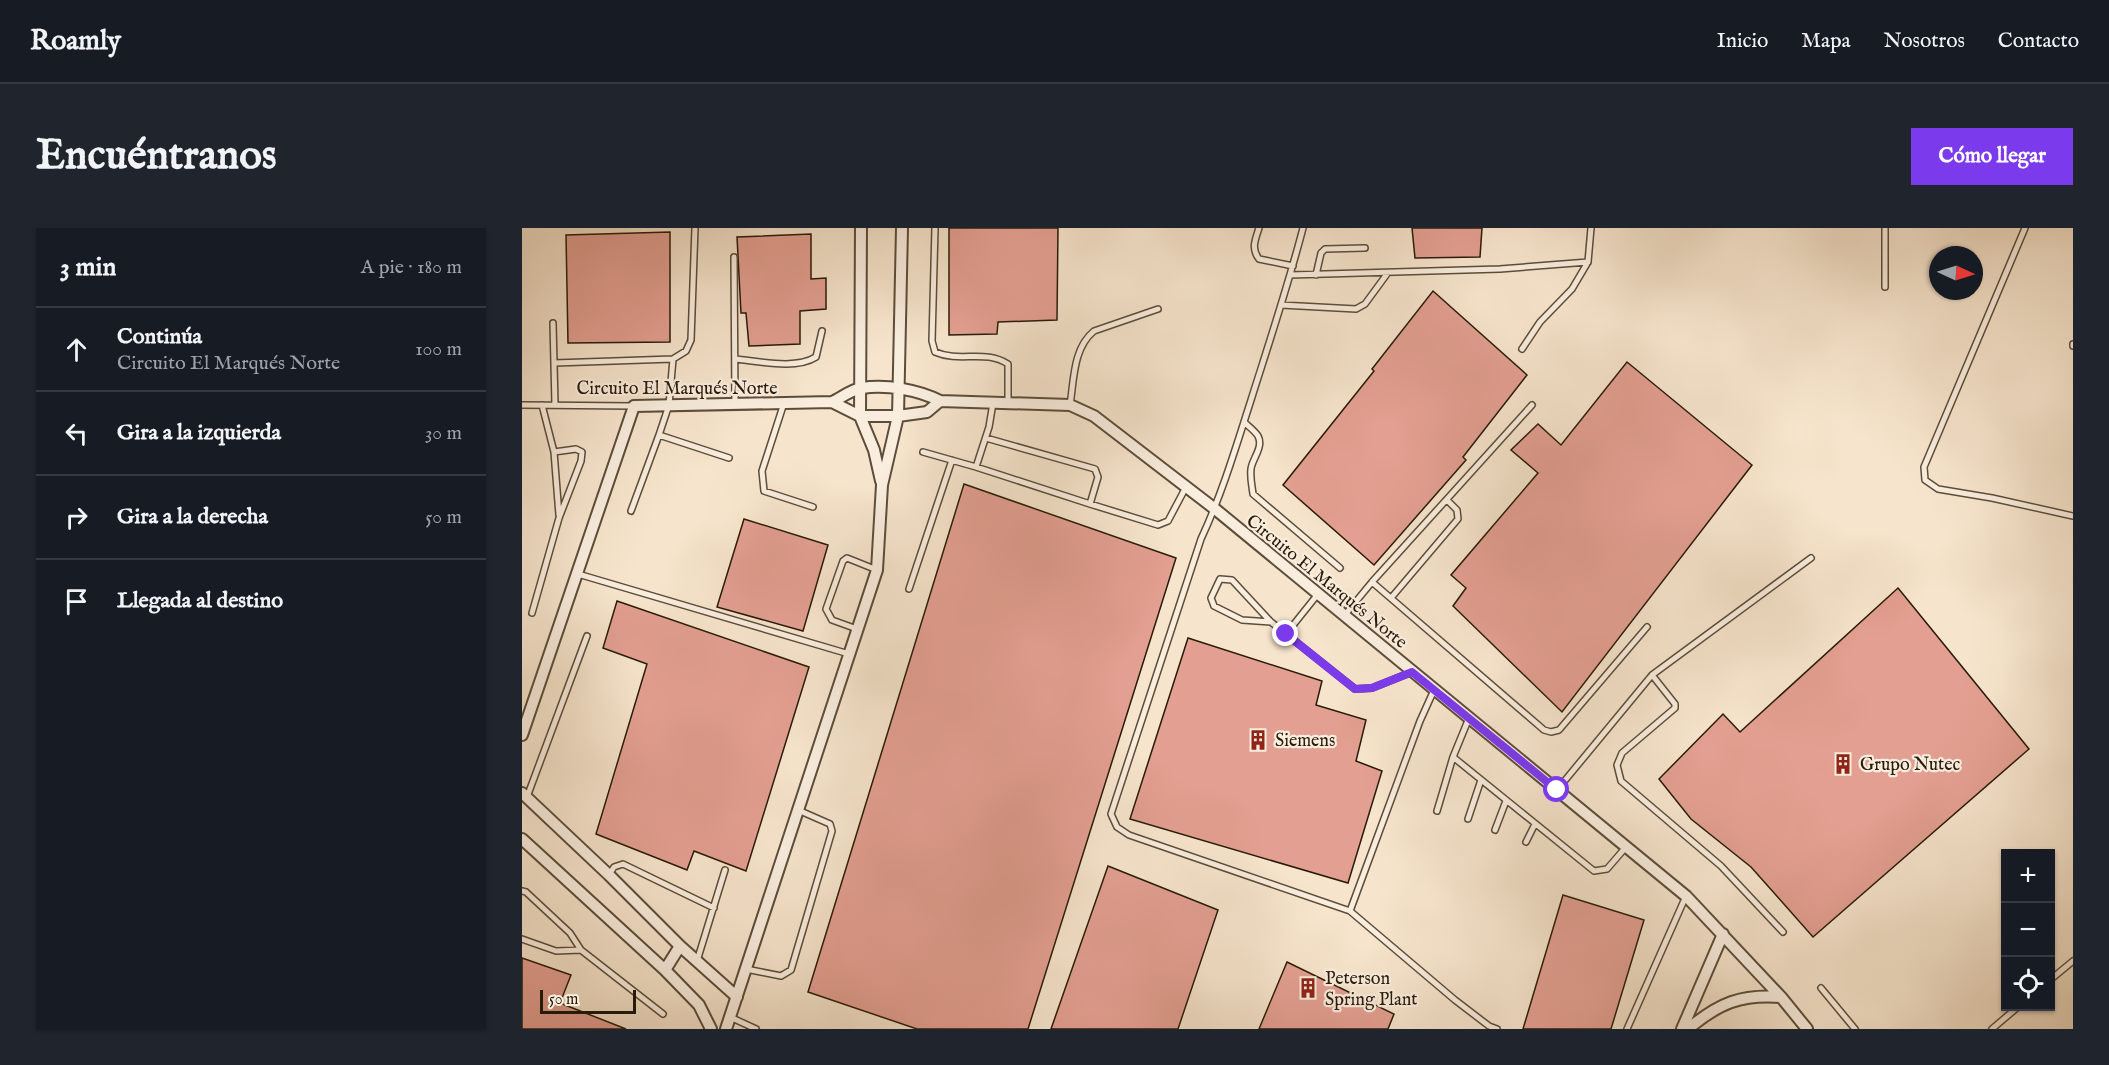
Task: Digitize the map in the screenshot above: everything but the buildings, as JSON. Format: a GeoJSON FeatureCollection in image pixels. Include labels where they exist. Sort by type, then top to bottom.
{"type":"FeatureCollection","features":[{"type":"Feature","properties":{"kind":"street"},"geometry":{"type":"LineString","coordinates":[[861,228],[860,416],[874,450],[882,485]]}},
{"type":"Feature","properties":{"kind":"street"},"geometry":{"type":"LineString","coordinates":[[726,1029],[877,570],[882,485],[898,416],[902,228]]}},
{"type":"Feature","properties":{"kind":"street","name":"Circuito El Marqués Norte"},"geometry":{"type":"LineString","coordinates":[[634,406],[832,402],[861,388],[900,388],[926,393],[940,401],[1070,405],[1094,416],[1215,509],[1686,896],[1781,997],[1807,1029]]}},
{"type":"Feature","properties":{"kind":"street","name":"Circuito El Marqués Norte"},"geometry":{"type":"LineString","coordinates":[[832,402],[860,416],[898,416],[927,411],[940,401]]}},
{"type":"Feature","properties":{"kind":"street"},"geometry":{"type":"LineString","coordinates":[[522,735],[634,406]]}},
{"type":"Feature","properties":{"kind":"street"},"geometry":{"type":"LineString","coordinates":[[525,795],[680,946],[737,996]]}},
{"type":"Feature","properties":{"kind":"street"},"geometry":{"type":"LineString","coordinates":[[522,839],[699,1005],[711,1029]]}},
{"type":"Feature","properties":{"kind":"street"},"geometry":{"type":"LineString","coordinates":[[1682,1029],[1723,934]]}},
{"type":"Feature","properties":{"kind":"street"},"geometry":{"type":"LineString","coordinates":[[664,970],[680,946]]}},
{"type":"Feature","properties":{"kind":"street"},"geometry":{"type":"LineString","coordinates":[[1689,1029],[1706,1014],[1733,1001],[1758,995],[1781,997]]}},
{"type":"Feature","properties":{"kind":"lane"},"geometry":{"type":"LineString","coordinates":[[554,363],[673,359],[686,351],[691,340],[695,228]]}},
{"type":"Feature","properties":{"kind":"lane"},"geometry":{"type":"LineString","coordinates":[[935,228],[932,340],[935,352],[945,357],[997,357],[1008,364],[1008,403]]}},
{"type":"Feature","properties":{"kind":"lane"},"geometry":{"type":"LineString","coordinates":[[1259,228],[1254,245],[1255,254],[1259,259],[1293,266]]}},
{"type":"Feature","properties":{"kind":"lane"},"geometry":{"type":"LineString","coordinates":[[1303,228],[1244,422],[1215,509],[1201,539],[1111,814],[1117,827],[1129,835],[1350,911],[1455,1000],[1489,1026],[1497,1029]]}},
{"type":"Feature","properties":{"kind":"lane"},"geometry":{"type":"LineString","coordinates":[[1522,349],[1540,322],[1572,289],[1588,262],[1591,228]]}},
{"type":"Feature","properties":{"kind":"lane"},"geometry":{"type":"LineString","coordinates":[[1885,228],[1885,287]]}},
{"type":"Feature","properties":{"kind":"lane"},"geometry":{"type":"LineString","coordinates":[[2025,228],[1924,467],[1925,480],[1938,489],[2073,516]]}},
{"type":"Feature","properties":{"kind":"lane"},"geometry":{"type":"LineString","coordinates":[[1316,275],[1321,253],[1325,249],[1365,248]]}},
{"type":"Feature","properties":{"kind":"lane"},"geometry":{"type":"LineString","coordinates":[[734,257],[735,403]]}},
{"type":"Feature","properties":{"kind":"lane"},"geometry":{"type":"LineString","coordinates":[[1290,275],[1387,274],[1588,262]]}},
{"type":"Feature","properties":{"kind":"lane"},"geometry":{"type":"LineString","coordinates":[[1281,305],[1356,309],[1365,304],[1387,274]]}},
{"type":"Feature","properties":{"kind":"lane"},"geometry":{"type":"LineString","coordinates":[[1070,405],[1079,351],[1085,338],[1094,331],[1158,309]]}},
{"type":"Feature","properties":{"kind":"lane"},"geometry":{"type":"LineString","coordinates":[[553,323],[555,405]]}},
{"type":"Feature","properties":{"kind":"lane"},"geometry":{"type":"LineString","coordinates":[[735,359],[797,364],[808,362],[816,357],[822,331]]}},
{"type":"Feature","properties":{"kind":"lane"},"geometry":{"type":"LineString","coordinates":[[631,511],[669,405],[673,359]]}},
{"type":"Feature","properties":{"kind":"lane"},"geometry":{"type":"LineString","coordinates":[[784,403],[762,471],[764,491],[813,507]]}},
{"type":"Feature","properties":{"kind":"lane"},"geometry":{"type":"LineString","coordinates":[[976,467],[986,438],[993,403]]}},
{"type":"Feature","properties":{"kind":"lane","name":"Circuito El Marqués Norte"},"geometry":{"type":"LineString","coordinates":[[522,405],[634,406]]}},
{"type":"Feature","properties":{"kind":"lane"},"geometry":{"type":"LineString","coordinates":[[542,405],[554,452],[559,518]]}},
{"type":"Feature","properties":{"kind":"lane"},"geometry":{"type":"LineString","coordinates":[[1344,616],[1532,405]]}},
{"type":"Feature","properties":{"kind":"lane"},"geometry":{"type":"LineString","coordinates":[[1244,422],[1260,441],[1260,447],[1251,466],[1250,480],[1253,494],[1340,568]]}},
{"type":"Feature","properties":{"kind":"lane"},"geometry":{"type":"LineString","coordinates":[[659,435],[729,458]]}},
{"type":"Feature","properties":{"kind":"lane"},"geometry":{"type":"LineString","coordinates":[[986,438],[1095,469],[1098,477],[1090,504]]}},
{"type":"Feature","properties":{"kind":"lane"},"geometry":{"type":"LineString","coordinates":[[532,614],[559,518],[581,461],[582,452],[576,449],[554,452]]}},
{"type":"Feature","properties":{"kind":"lane"},"geometry":{"type":"LineString","coordinates":[[923,452],[1158,525],[1168,521],[1186,488]]}},
{"type":"Feature","properties":{"kind":"lane"},"geometry":{"type":"LineString","coordinates":[[909,589],[952,460]]}},
{"type":"Feature","properties":{"kind":"lane"},"geometry":{"type":"LineString","coordinates":[[1391,598],[1458,519],[1457,510],[1447,500]]}},
{"type":"Feature","properties":{"kind":"lane"},"geometry":{"type":"LineString","coordinates":[[857,630],[832,620],[826,609],[846,558],[877,570]]}},
{"type":"Feature","properties":{"kind":"lane"},"geometry":{"type":"LineString","coordinates":[[1557,790],[1652,675],[1811,558]]}},
{"type":"Feature","properties":{"kind":"lane"},"geometry":{"type":"LineString","coordinates":[[577,573],[849,654]]}},
{"type":"Feature","properties":{"kind":"lane"},"geometry":{"type":"LineString","coordinates":[[1271,622],[1242,620],[1214,606],[1211,598],[1220,579],[1232,580],[1271,622],[1355,689],[1372,688],[1412,672]]}},
{"type":"Feature","properties":{"kind":"lane"},"geometry":{"type":"LineString","coordinates":[[1372,582],[1544,730],[1551,732],[1559,730],[1647,627]]}},
{"type":"Feature","properties":{"kind":"lane"},"geometry":{"type":"LineString","coordinates":[[1286,634],[1318,594]]}},
{"type":"Feature","properties":{"kind":"lane"},"geometry":{"type":"LineString","coordinates":[[525,795],[587,636]]}},
{"type":"Feature","properties":{"kind":"lane"},"geometry":{"type":"LineString","coordinates":[[1652,675],[1675,704],[1675,708],[1622,753],[1617,765],[1621,781],[1721,866],[1783,932]]}},
{"type":"Feature","properties":{"kind":"lane"},"geometry":{"type":"LineString","coordinates":[[1350,911],[1420,721],[1434,690]]}},
{"type":"Feature","properties":{"kind":"lane"},"geometry":{"type":"LineString","coordinates":[[1437,812],[1453,757],[1469,718]]}},
{"type":"Feature","properties":{"kind":"lane"},"geometry":{"type":"LineString","coordinates":[[1453,757],[1594,872],[1607,869],[1626,847]]}},
{"type":"Feature","properties":{"kind":"lane"},"geometry":{"type":"LineString","coordinates":[[1468,819],[1481,780]]}},
{"type":"Feature","properties":{"kind":"lane"},"geometry":{"type":"LineString","coordinates":[[1495,830],[1506,801]]}},
{"type":"Feature","properties":{"kind":"lane"},"geometry":{"type":"LineString","coordinates":[[746,969],[781,976],[791,970],[832,831],[830,824],[798,810]]}},
{"type":"Feature","properties":{"kind":"lane"},"geometry":{"type":"LineString","coordinates":[[1526,842],[1535,824]]}},
{"type":"Feature","properties":{"kind":"lane"},"geometry":{"type":"LineString","coordinates":[[609,875],[614,867],[623,864],[714,908]]}},
{"type":"Feature","properties":{"kind":"lane"},"geometry":{"type":"LineString","coordinates":[[697,962],[726,870]]}},
{"type":"Feature","properties":{"kind":"lane"},"geometry":{"type":"LineString","coordinates":[[522,891],[526,892],[570,933],[581,950],[663,1014]]}},
{"type":"Feature","properties":{"kind":"lane"},"geometry":{"type":"LineString","coordinates":[[1627,1029],[1686,896]]}},
{"type":"Feature","properties":{"kind":"lane"},"geometry":{"type":"LineString","coordinates":[[522,939],[556,951],[581,950]]}},
{"type":"Feature","properties":{"kind":"lane"},"geometry":{"type":"LineString","coordinates":[[2055,976],[2073,961]]}},
{"type":"Feature","properties":{"kind":"lane"},"geometry":{"type":"LineString","coordinates":[[1821,988],[1856,1029]]}},
{"type":"Feature","properties":{"kind":"lane"},"geometry":{"type":"LineString","coordinates":[[1992,1029],[2013,1011]]}},
{"type":"Feature","properties":{"kind":"lane"},"geometry":{"type":"LineString","coordinates":[[730,1017],[756,1029]]}},
{"type":"Feature","properties":{"kind":"place","name":"Siemens"},"geometry":{"type":"Point","coordinates":[1258,740]}},
{"type":"Feature","properties":{"kind":"place","name":"Grupo Nutec"},"geometry":{"type":"Point","coordinates":[1843,764]}},
{"type":"Feature","properties":{"kind":"place","name":"Peterson Spring Plant"},"geometry":{"type":"Point","coordinates":[1308,988]}},
{"type":"Feature","properties":{"kind":"route"},"geometry":{"type":"LineString","coordinates":[[1286,634],[1355,689],[1372,688],[1412,672],[1557,790]]}}]}
